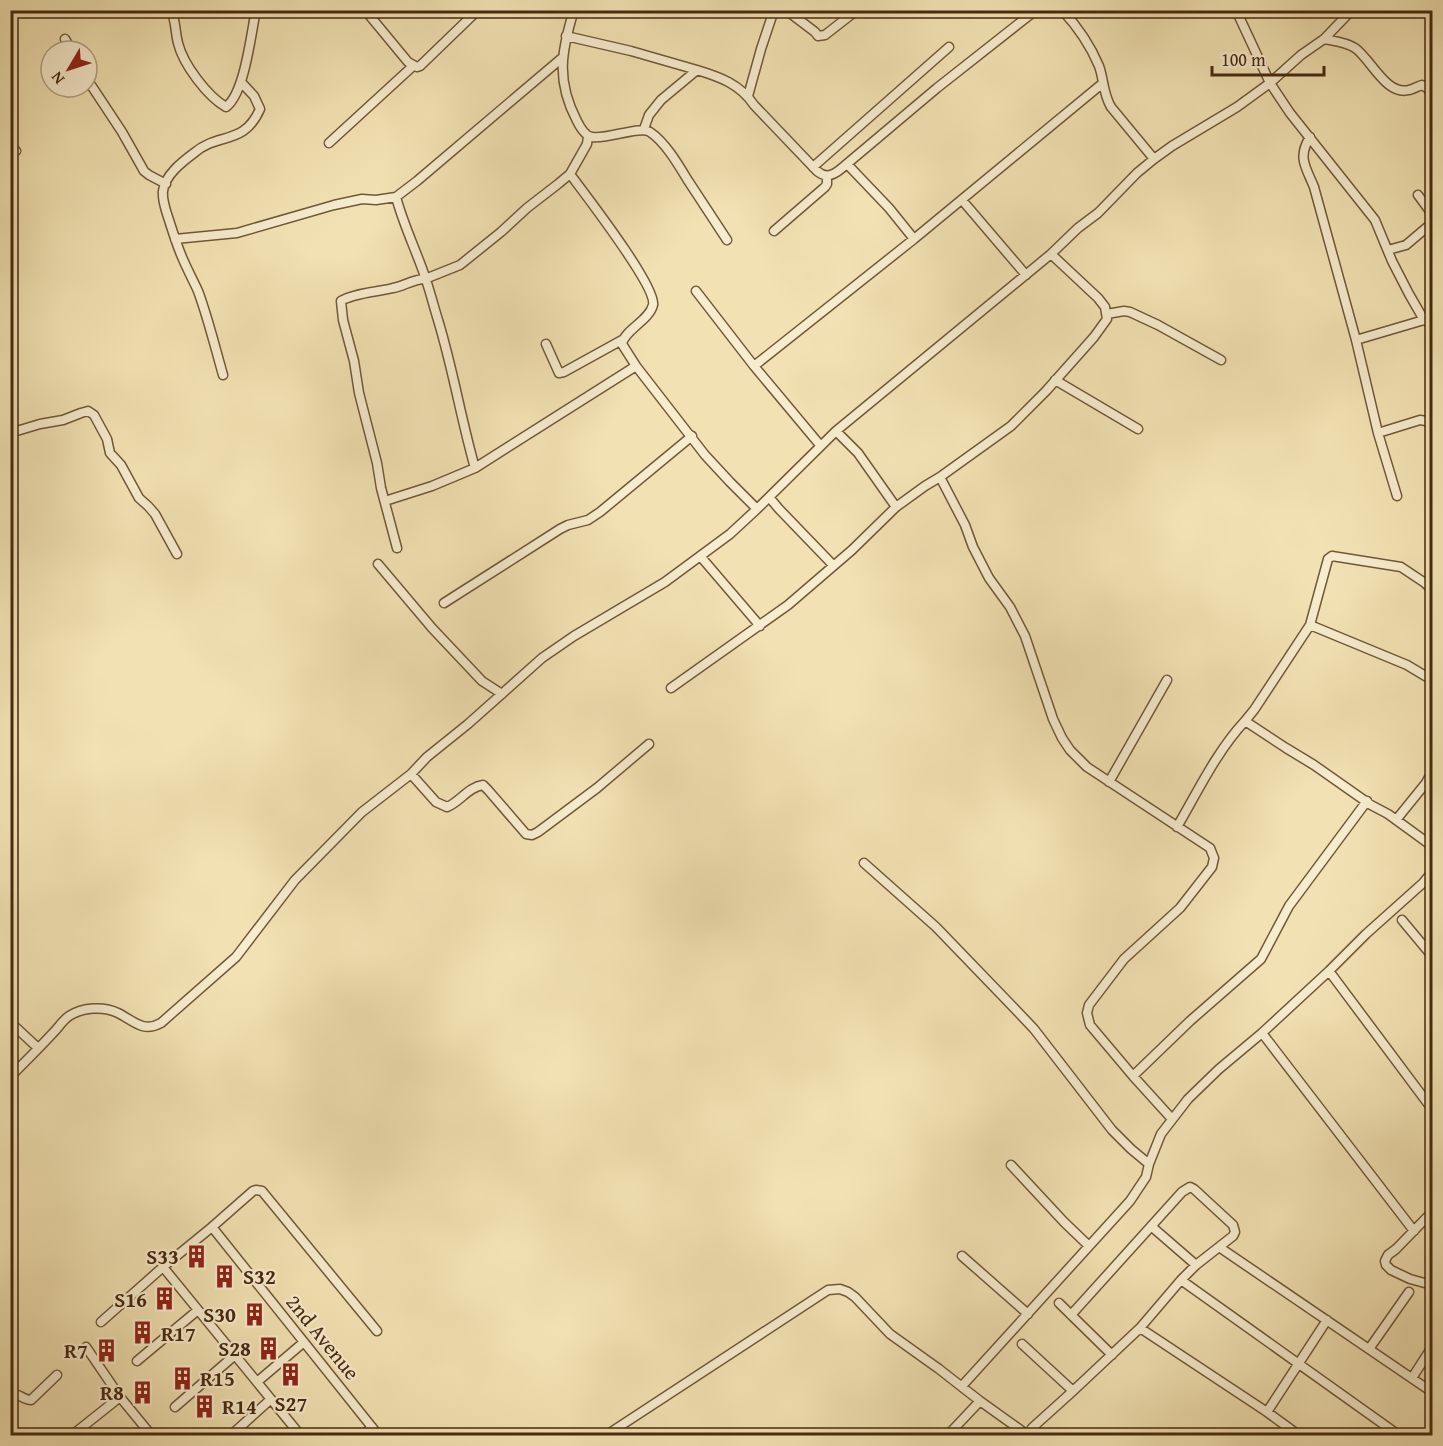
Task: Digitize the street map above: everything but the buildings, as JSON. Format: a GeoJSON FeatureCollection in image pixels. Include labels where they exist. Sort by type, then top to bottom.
{"type":"FeatureCollection","features":[{"type":"Feature","properties":{"kind":"street"},"geometry":{"type":"LineString","coordinates":[[171,10],[182,55],[194,74],[217,100],[228,106],[241,82],[256,10]]}},
{"type":"Feature","properties":{"kind":"street"},"geometry":{"type":"LineString","coordinates":[[365,10],[403,57],[417,67],[478,10]]}},
{"type":"Feature","properties":{"kind":"street"},"geometry":{"type":"LineString","coordinates":[[574,10],[562,58],[567,99],[579,127],[588,136],[594,138],[644,129],[650,132],[663,144],[727,240]]}},
{"type":"Feature","properties":{"kind":"street"},"geometry":{"type":"LineString","coordinates":[[748,96],[774,10]]}},
{"type":"Feature","properties":{"kind":"street"},"geometry":{"type":"LineString","coordinates":[[786,10],[818,36],[825,35],[857,10]]}},
{"type":"Feature","properties":{"kind":"street"},"geometry":{"type":"LineString","coordinates":[[566,36],[631,51],[726,80],[748,96],[813,167],[821,175],[827,176],[837,172],[937,88],[1036,10]]}},
{"type":"Feature","properties":{"kind":"street"},"geometry":{"type":"LineString","coordinates":[[1062,10],[1086,41],[1099,66],[1106,100],[1154,159]]}},
{"type":"Feature","properties":{"kind":"street"},"geometry":{"type":"LineString","coordinates":[[1236,10],[1270,83],[1375,220],[1409,294],[1428,322],[1356,340]]}},
{"type":"Feature","properties":{"kind":"street"},"geometry":{"type":"LineString","coordinates":[[10,1077],[69,1016],[82,1011],[95,1008],[116,1012],[139,1025],[153,1027],[161,1023],[236,957],[295,880],[362,812],[411,774],[427,757],[542,658],[574,636],[665,582],[730,534],[820,445],[1051,254],[1078,228],[1098,213],[1137,173],[1172,146],[1237,107],[1270,83],[1324,39],[1352,10]]}},
{"type":"Feature","properties":{"kind":"street"},"geometry":{"type":"LineString","coordinates":[[1324,39],[1353,47],[1363,55],[1387,84],[1407,91],[1422,85],[1432,94]]}},
{"type":"Feature","properties":{"kind":"street"},"geometry":{"type":"LineString","coordinates":[[813,167],[949,47]]}},
{"type":"Feature","properties":{"kind":"street"},"geometry":{"type":"LineString","coordinates":[[175,239],[237,233],[362,199],[376,200],[396,197],[562,58]]}},
{"type":"Feature","properties":{"kind":"street"},"geometry":{"type":"LineString","coordinates":[[329,143],[413,66]]}},
{"type":"Feature","properties":{"kind":"street"},"geometry":{"type":"LineString","coordinates":[[644,129],[649,115],[661,100],[697,70]]}},
{"type":"Feature","properties":{"kind":"street"},"geometry":{"type":"LineString","coordinates":[[223,375],[198,291],[175,239],[164,204],[163,191],[178,165],[197,150],[208,144],[238,135],[253,122],[260,109],[258,102],[241,82]]}},
{"type":"Feature","properties":{"kind":"street"},"geometry":{"type":"LineString","coordinates":[[754,366],[962,200],[1103,82]]}},
{"type":"Feature","properties":{"kind":"street"},"geometry":{"type":"LineString","coordinates":[[99,97],[144,171],[166,184]]}},
{"type":"Feature","properties":{"kind":"street"},"geometry":{"type":"LineString","coordinates":[[397,548],[359,393],[341,301],[349,297],[425,279],[460,265],[570,174],[587,144],[588,136]]}},
{"type":"Feature","properties":{"kind":"street"},"geometry":{"type":"LineString","coordinates":[[1310,137],[1303,153],[1305,166],[1314,187],[1356,340],[1378,433],[1397,496]]}},
{"type":"Feature","properties":{"kind":"street"},"geometry":{"type":"LineString","coordinates":[[847,164],[889,208],[914,239]]}},
{"type":"Feature","properties":{"kind":"street"},"geometry":{"type":"LineString","coordinates":[[546,344],[560,373],[564,372],[622,340],[644,319],[651,309],[653,300],[649,289],[613,233],[570,174]]}},
{"type":"Feature","properties":{"kind":"street"},"geometry":{"type":"LineString","coordinates":[[774,231],[825,188],[827,176]]}},
{"type":"Feature","properties":{"kind":"street"},"geometry":{"type":"LineString","coordinates":[[1418,195],[1432,214]]}},
{"type":"Feature","properties":{"kind":"street"},"geometry":{"type":"LineString","coordinates":[[396,197],[439,321],[475,468]]}},
{"type":"Feature","properties":{"kind":"street"},"geometry":{"type":"LineString","coordinates":[[962,200],[1026,274]]}},
{"type":"Feature","properties":{"kind":"street"},"geometry":{"type":"LineString","coordinates":[[1388,250],[1406,245],[1432,223]]}},
{"type":"Feature","properties":{"kind":"street"},"geometry":{"type":"LineString","coordinates":[[671,688],[788,605],[852,550],[896,507],[1011,426],[1094,337],[1105,324],[1107,314],[1105,307],[1051,254]]}},
{"type":"Feature","properties":{"kind":"street"},"geometry":{"type":"LineString","coordinates":[[696,291],[754,366],[820,445]]}},
{"type":"Feature","properties":{"kind":"street"},"geometry":{"type":"LineString","coordinates":[[1107,314],[1124,310],[1130,312],[1221,360]]}},
{"type":"Feature","properties":{"kind":"street"},"geometry":{"type":"LineString","coordinates":[[622,340],[622,344],[636,366],[705,455],[757,509]]}},
{"type":"Feature","properties":{"kind":"street"},"geometry":{"type":"LineString","coordinates":[[384,501],[432,486],[475,468],[636,366]]}},
{"type":"Feature","properties":{"kind":"street"},"geometry":{"type":"LineString","coordinates":[[1055,380],[1138,429]]}},
{"type":"Feature","properties":{"kind":"street"},"geometry":{"type":"LineString","coordinates":[[10,433],[63,420],[88,411],[94,415],[107,439],[110,453],[121,465],[140,498],[152,510],[177,554]]}},
{"type":"Feature","properties":{"kind":"street"},"geometry":{"type":"LineString","coordinates":[[1378,433],[1420,420],[1432,422]]}},
{"type":"Feature","properties":{"kind":"street"},"geometry":{"type":"LineString","coordinates":[[836,431],[858,453],[896,507]]}},
{"type":"Feature","properties":{"kind":"street"},"geometry":{"type":"LineString","coordinates":[[444,603],[560,529],[588,520],[692,436]]}},
{"type":"Feature","properties":{"kind":"street"},"geometry":{"type":"LineString","coordinates":[[940,477],[989,578],[1010,608],[1025,636],[1053,719],[1070,750],[1087,767],[1210,848],[1214,858],[1212,867],[1180,908],[1124,959],[1089,1005],[1087,1013],[1090,1025],[1172,1119]]}},
{"type":"Feature","properties":{"kind":"street"},"geometry":{"type":"LineString","coordinates":[[769,496],[833,565]]}},
{"type":"Feature","properties":{"kind":"street"},"geometry":{"type":"LineString","coordinates":[[1177,827],[1223,748],[1254,710],[1310,625],[1328,559],[1332,556],[1401,567],[1432,590]]}},
{"type":"Feature","properties":{"kind":"street"},"geometry":{"type":"LineString","coordinates":[[701,557],[760,626]]}},
{"type":"Feature","properties":{"kind":"street"},"geometry":{"type":"LineString","coordinates":[[378,564],[432,628],[482,681],[502,694]]}},
{"type":"Feature","properties":{"kind":"street"},"geometry":{"type":"LineString","coordinates":[[1310,625],[1407,665],[1432,680]]}},
{"type":"Feature","properties":{"kind":"street"},"geometry":{"type":"LineString","coordinates":[[1109,782],[1167,680]]}},
{"type":"Feature","properties":{"kind":"street"},"geometry":{"type":"LineString","coordinates":[[1245,721],[1432,846]]}},
{"type":"Feature","properties":{"kind":"street"},"geometry":{"type":"LineString","coordinates":[[411,774],[436,802],[447,807],[453,805],[474,787],[483,785],[526,834],[532,834],[538,832],[597,788],[649,744]]}},
{"type":"Feature","properties":{"kind":"street"},"geometry":{"type":"LineString","coordinates":[[1396,820],[1432,772]]}},
{"type":"Feature","properties":{"kind":"street"},"geometry":{"type":"LineString","coordinates":[[1133,1076],[1190,1021],[1261,959],[1289,906],[1367,801]]}},
{"type":"Feature","properties":{"kind":"street"},"geometry":{"type":"LineString","coordinates":[[864,863],[936,927],[1017,1010],[1112,1130],[1149,1164]]}},
{"type":"Feature","properties":{"kind":"street"},"geometry":{"type":"LineString","coordinates":[[962,1386],[1130,1201],[1146,1177],[1161,1134],[1188,1099],[1329,971],[1432,872]]}},
{"type":"Feature","properties":{"kind":"street"},"geometry":{"type":"LineString","coordinates":[[1402,920],[1432,956]]}},
{"type":"Feature","properties":{"kind":"street"},"geometry":{"type":"LineString","coordinates":[[1329,971],[1432,1109]]}},
{"type":"Feature","properties":{"kind":"street"},"geometry":{"type":"LineString","coordinates":[[10,1022],[38,1048]]}},
{"type":"Feature","properties":{"kind":"street"},"geometry":{"type":"LineString","coordinates":[[1262,1033],[1414,1231]]}},
{"type":"Feature","properties":{"kind":"street"},"geometry":{"type":"LineString","coordinates":[[1011,1165],[1089,1246]]}},
{"type":"Feature","properties":{"kind":"street"},"geometry":{"type":"LineString","coordinates":[[605,1436],[828,1290],[840,1289],[855,1297],[890,1334],[980,1401],[1030,1432],[1140,1328],[1196,1265],[1233,1236],[1235,1229],[1233,1225],[1190,1187],[1182,1192],[1071,1315]]}},
{"type":"Feature","properties":{"kind":"street"},"geometry":{"type":"LineString","coordinates":[[100,1322],[256,1190],[262,1191],[377,1331]]}},
{"type":"Feature","properties":{"kind":"street"},"geometry":{"type":"LineString","coordinates":[[1432,1212],[1388,1255],[1385,1261],[1390,1270],[1432,1285]]}},
{"type":"Feature","properties":{"kind":"street"},"geometry":{"type":"LineString","coordinates":[[1151,1226],[1196,1265]]}},
{"type":"Feature","properties":{"kind":"street","name":"2nd Avenue"},"geometry":{"type":"LineString","coordinates":[[212,1227],[379,1436]]}},
{"type":"Feature","properties":{"kind":"street"},"geometry":{"type":"LineString","coordinates":[[1219,1248],[1432,1392]]}},
{"type":"Feature","properties":{"kind":"street"},"geometry":{"type":"LineString","coordinates":[[962,1256],[1028,1314]]}},
{"type":"Feature","properties":{"kind":"street"},"geometry":{"type":"LineString","coordinates":[[163,1268],[301,1436]]}},
{"type":"Feature","properties":{"kind":"street"},"geometry":{"type":"LineString","coordinates":[[1181,1280],[1400,1436]]}},
{"type":"Feature","properties":{"kind":"street"},"geometry":{"type":"LineString","coordinates":[[1369,1349],[1409,1292]]}},
{"type":"Feature","properties":{"kind":"street"},"geometry":{"type":"LineString","coordinates":[[1059,1303],[1112,1355]]}},
{"type":"Feature","properties":{"kind":"street"},"geometry":{"type":"LineString","coordinates":[[137,1361],[198,1310]]}},
{"type":"Feature","properties":{"kind":"street"},"geometry":{"type":"LineString","coordinates":[[1267,1412],[1327,1320]]}},
{"type":"Feature","properties":{"kind":"street"},"geometry":{"type":"LineString","coordinates":[[1140,1328],[1300,1436]]}},
{"type":"Feature","properties":{"kind":"street"},"geometry":{"type":"LineString","coordinates":[[257,1382],[304,1342]]}},
{"type":"Feature","properties":{"kind":"street"},"geometry":{"type":"LineString","coordinates":[[1022,1344],[1073,1391]]}},
{"type":"Feature","properties":{"kind":"street"},"geometry":{"type":"LineString","coordinates":[[87,1347],[120,1397],[152,1436]]}},
{"type":"Feature","properties":{"kind":"street"},"geometry":{"type":"LineString","coordinates":[[1412,1378],[1432,1347]]}},
{"type":"Feature","properties":{"kind":"street"},"geometry":{"type":"LineString","coordinates":[[175,1407],[235,1355]]}},
{"type":"Feature","properties":{"kind":"street"},"geometry":{"type":"LineString","coordinates":[[10,1393],[32,1400],[57,1375]]}},
{"type":"Feature","properties":{"kind":"street"},"geometry":{"type":"LineString","coordinates":[[76,1434],[120,1397]]}},
{"type":"Feature","properties":{"kind":"street"},"geometry":{"type":"LineString","coordinates":[[230,1436],[271,1399]]}},
{"type":"Feature","properties":{"kind":"street"},"geometry":{"type":"LineString","coordinates":[[947,1436],[980,1401]]}},
{"type":"Feature","properties":{"kind":"street"},"geometry":{"type":"LineString","coordinates":[[362,1436],[372,1427]]}},
{"type":"Feature","properties":{"kind":"place","name":"S33"},"geometry":{"type":"Point","coordinates":[197,1256]}},
{"type":"Feature","properties":{"kind":"place","name":"S32"},"geometry":{"type":"Point","coordinates":[225,1276]}},
{"type":"Feature","properties":{"kind":"place","name":"S16"},"geometry":{"type":"Point","coordinates":[165,1299]}},
{"type":"Feature","properties":{"kind":"place","name":"S30"},"geometry":{"type":"Point","coordinates":[254,1314]}},
{"type":"Feature","properties":{"kind":"place","name":"R17"},"geometry":{"type":"Point","coordinates":[143,1333]}},
{"type":"Feature","properties":{"kind":"place","name":"S28"},"geometry":{"type":"Point","coordinates":[269,1348]}},
{"type":"Feature","properties":{"kind":"place","name":"R7"},"geometry":{"type":"Point","coordinates":[106,1350]}},
{"type":"Feature","properties":{"kind":"place","name":"S27"},"geometry":{"type":"Point","coordinates":[291,1375]}},
{"type":"Feature","properties":{"kind":"place","name":"R15"},"geometry":{"type":"Point","coordinates":[182,1378]}},
{"type":"Feature","properties":{"kind":"place","name":"R8"},"geometry":{"type":"Point","coordinates":[142,1392]}},
{"type":"Feature","properties":{"kind":"place","name":"R14"},"geometry":{"type":"Point","coordinates":[204,1406]}}]}
